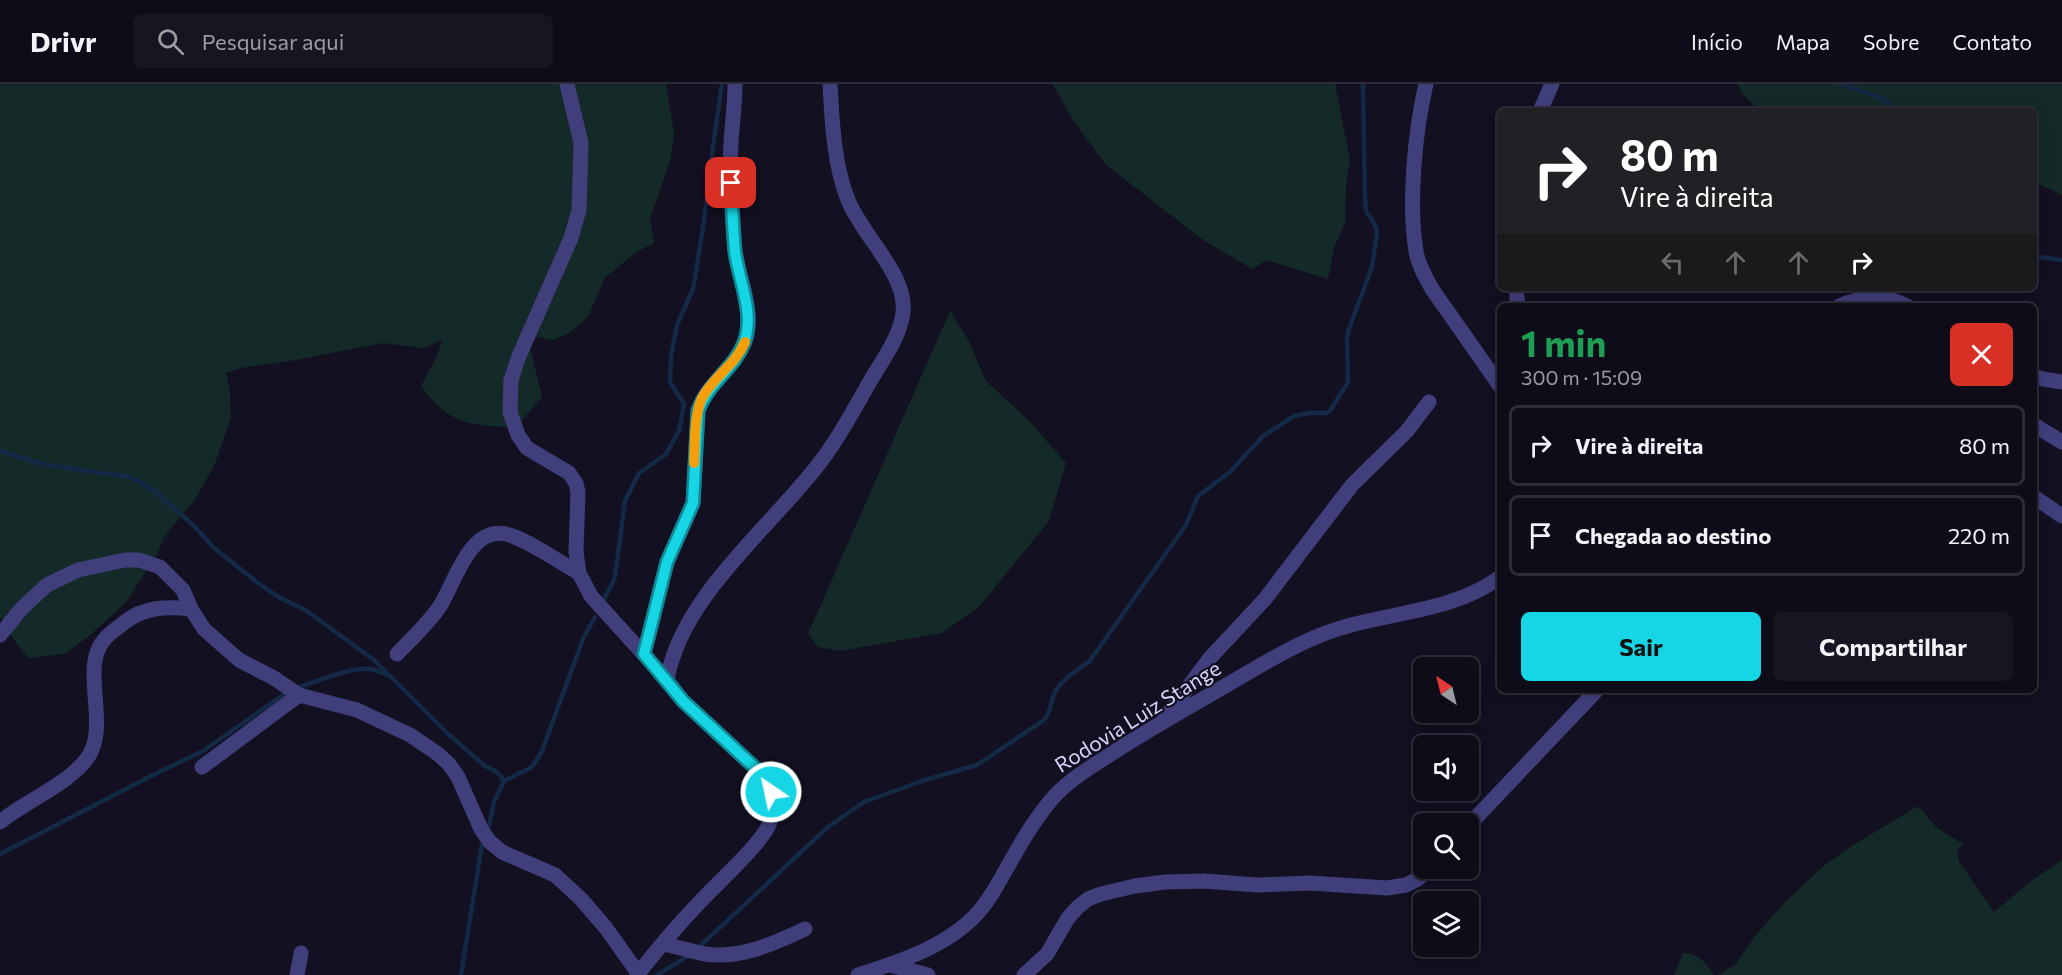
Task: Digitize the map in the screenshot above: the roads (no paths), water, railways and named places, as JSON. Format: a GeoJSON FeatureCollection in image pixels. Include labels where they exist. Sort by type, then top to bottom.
{"type":"FeatureCollection","features":[{"type":"Feature","properties":{"kind":"street"},"geometry":{"type":"LineString","coordinates":[[0,635],[22,608],[47,585],[78,570],[125,560],[139,560],[160,567],[183,590],[191,609],[204,629],[227,651],[299,695],[357,710],[410,735],[438,754],[458,777],[481,830],[490,842],[502,852],[555,875],[581,899],[606,928],[638,974],[696,906],[759,840],[770,824],[773,805],[765,777],[683,701],[667,680],[591,596],[579,573],[576,552],[578,492],[576,483],[569,473],[527,448],[518,435],[510,412],[511,380],[519,356],[572,238],[579,210],[581,143],[567,84]]}},
{"type":"Feature","properties":{"kind":"street"},"geometry":{"type":"LineString","coordinates":[[644,654],[667,562],[693,503],[698,411],[702,399],[738,355],[747,333],[745,296],[736,254],[731,183],[735,84]]}},
{"type":"Feature","properties":{"kind":"street"},"geometry":{"type":"LineString","coordinates":[[667,680],[670,664],[691,618],[727,570],[815,470],[853,410],[900,326],[903,295],[897,280],[849,202],[842,182],[832,117],[830,84]]}},
{"type":"Feature","properties":{"kind":"street"},"geometry":{"type":"LineString","coordinates":[[1426,84],[1416,145],[1413,193],[1416,252],[1432,290],[1497,382]]}},
{"type":"Feature","properties":{"kind":"street"},"geometry":{"type":"LineString","coordinates":[[1541,108],[1552,84]]}},
{"type":"Feature","properties":{"kind":"street"},"geometry":{"type":"LineString","coordinates":[[1851,303],[1870,298],[1901,303]]}},
{"type":"Feature","properties":{"kind":"street"},"geometry":{"type":"LineString","coordinates":[[2037,377],[2062,382]]}},
{"type":"Feature","properties":{"kind":"street"},"geometry":{"type":"LineString","coordinates":[[1161,724],[1210,658],[1265,599],[1352,485],[1407,431],[1429,402]]}},
{"type":"Feature","properties":{"kind":"street"},"geometry":{"type":"LineString","coordinates":[[2037,426],[2062,442]]}},
{"type":"Feature","properties":{"kind":"street"},"geometry":{"type":"LineString","coordinates":[[2037,499],[2062,516]]}},
{"type":"Feature","properties":{"kind":"street"},"geometry":{"type":"LineString","coordinates":[[397,654],[435,613],[470,549],[481,539],[492,534],[504,533],[520,539],[579,573]]}},
{"type":"Feature","properties":{"kind":"street","name":"Rodovia Luiz Stange"},"geometry":{"type":"LineString","coordinates":[[858,975],[930,947],[973,918],[986,903],[1052,798],[1073,780],[1161,724],[1278,655],[1317,636],[1347,625],[1461,599],[1484,589],[1497,579]]}},
{"type":"Feature","properties":{"kind":"street"},"geometry":{"type":"LineString","coordinates":[[0,822],[70,775],[85,762],[91,752],[98,719],[94,669],[97,653],[103,640],[133,616],[152,609],[171,606],[191,609]]}},
{"type":"Feature","properties":{"kind":"street"},"geometry":{"type":"LineString","coordinates":[[1479,814],[1594,693]]}},
{"type":"Feature","properties":{"kind":"street"},"geometry":{"type":"LineString","coordinates":[[201,767],[299,695]]}},
{"type":"Feature","properties":{"kind":"street"},"geometry":{"type":"LineString","coordinates":[[1024,975],[1047,954],[1068,918],[1078,907],[1088,899],[1101,894],[1165,882],[1204,881],[1257,885],[1310,883],[1387,888],[1406,885],[1418,879]]}},
{"type":"Feature","properties":{"kind":"street"},"geometry":{"type":"LineString","coordinates":[[663,944],[706,954],[741,952],[773,944],[805,929]]}},
{"type":"Feature","properties":{"kind":"street"},"geometry":{"type":"LineString","coordinates":[[297,975],[301,953]]}},
{"type":"Feature","properties":{"kind":"street"},"geometry":{"type":"LineString","coordinates":[[890,964],[928,975]]}},
{"type":"Feature","properties":{"kind":"waterway"},"geometry":{"type":"LineString","coordinates":[[604,599],[614,580],[625,501],[639,473],[665,455],[679,431],[684,404],[670,382],[671,355],[677,325],[693,289],[722,84]]}},
{"type":"Feature","properties":{"kind":"waterway"},"geometry":{"type":"LineString","coordinates":[[700,946],[828,827],[864,802],[922,781],[977,765],[1044,720],[1056,690],[1075,671],[1089,662],[1186,525],[1198,496],[1230,472],[1263,436],[1294,416],[1330,411],[1348,382],[1347,339],[1372,267],[1377,232],[1366,211],[1363,84]]}},
{"type":"Feature","properties":{"kind":"waterway"},"geometry":{"type":"LineString","coordinates":[[1841,84],[1880,98],[1895,108]]}},
{"type":"Feature","properties":{"kind":"waterway"},"geometry":{"type":"LineString","coordinates":[[2037,256],[2062,260]]}},
{"type":"Feature","properties":{"kind":"waterway"},"geometry":{"type":"LineString","coordinates":[[0,451],[46,465],[131,477],[156,492],[194,526],[213,547],[258,583],[280,598],[304,609],[374,660],[448,734],[485,766],[497,772],[504,781]]}},
{"type":"Feature","properties":{"kind":"waterway"},"geometry":{"type":"LineString","coordinates":[[489,826],[494,802],[504,781],[532,767],[542,751],[583,639],[595,617]]}},
{"type":"Feature","properties":{"kind":"waterway"},"geometry":{"type":"LineString","coordinates":[[299,687],[353,670],[370,669],[388,675]]}},
{"type":"Feature","properties":{"kind":"waterway"},"geometry":{"type":"LineString","coordinates":[[0,854],[203,751],[283,695]]}},
{"type":"Feature","properties":{"kind":"waterway"},"geometry":{"type":"LineString","coordinates":[[461,975],[482,844]]}},
{"type":"Feature","properties":{"kind":"waterway"},"geometry":{"type":"LineString","coordinates":[[657,975],[688,956]]}}]}
